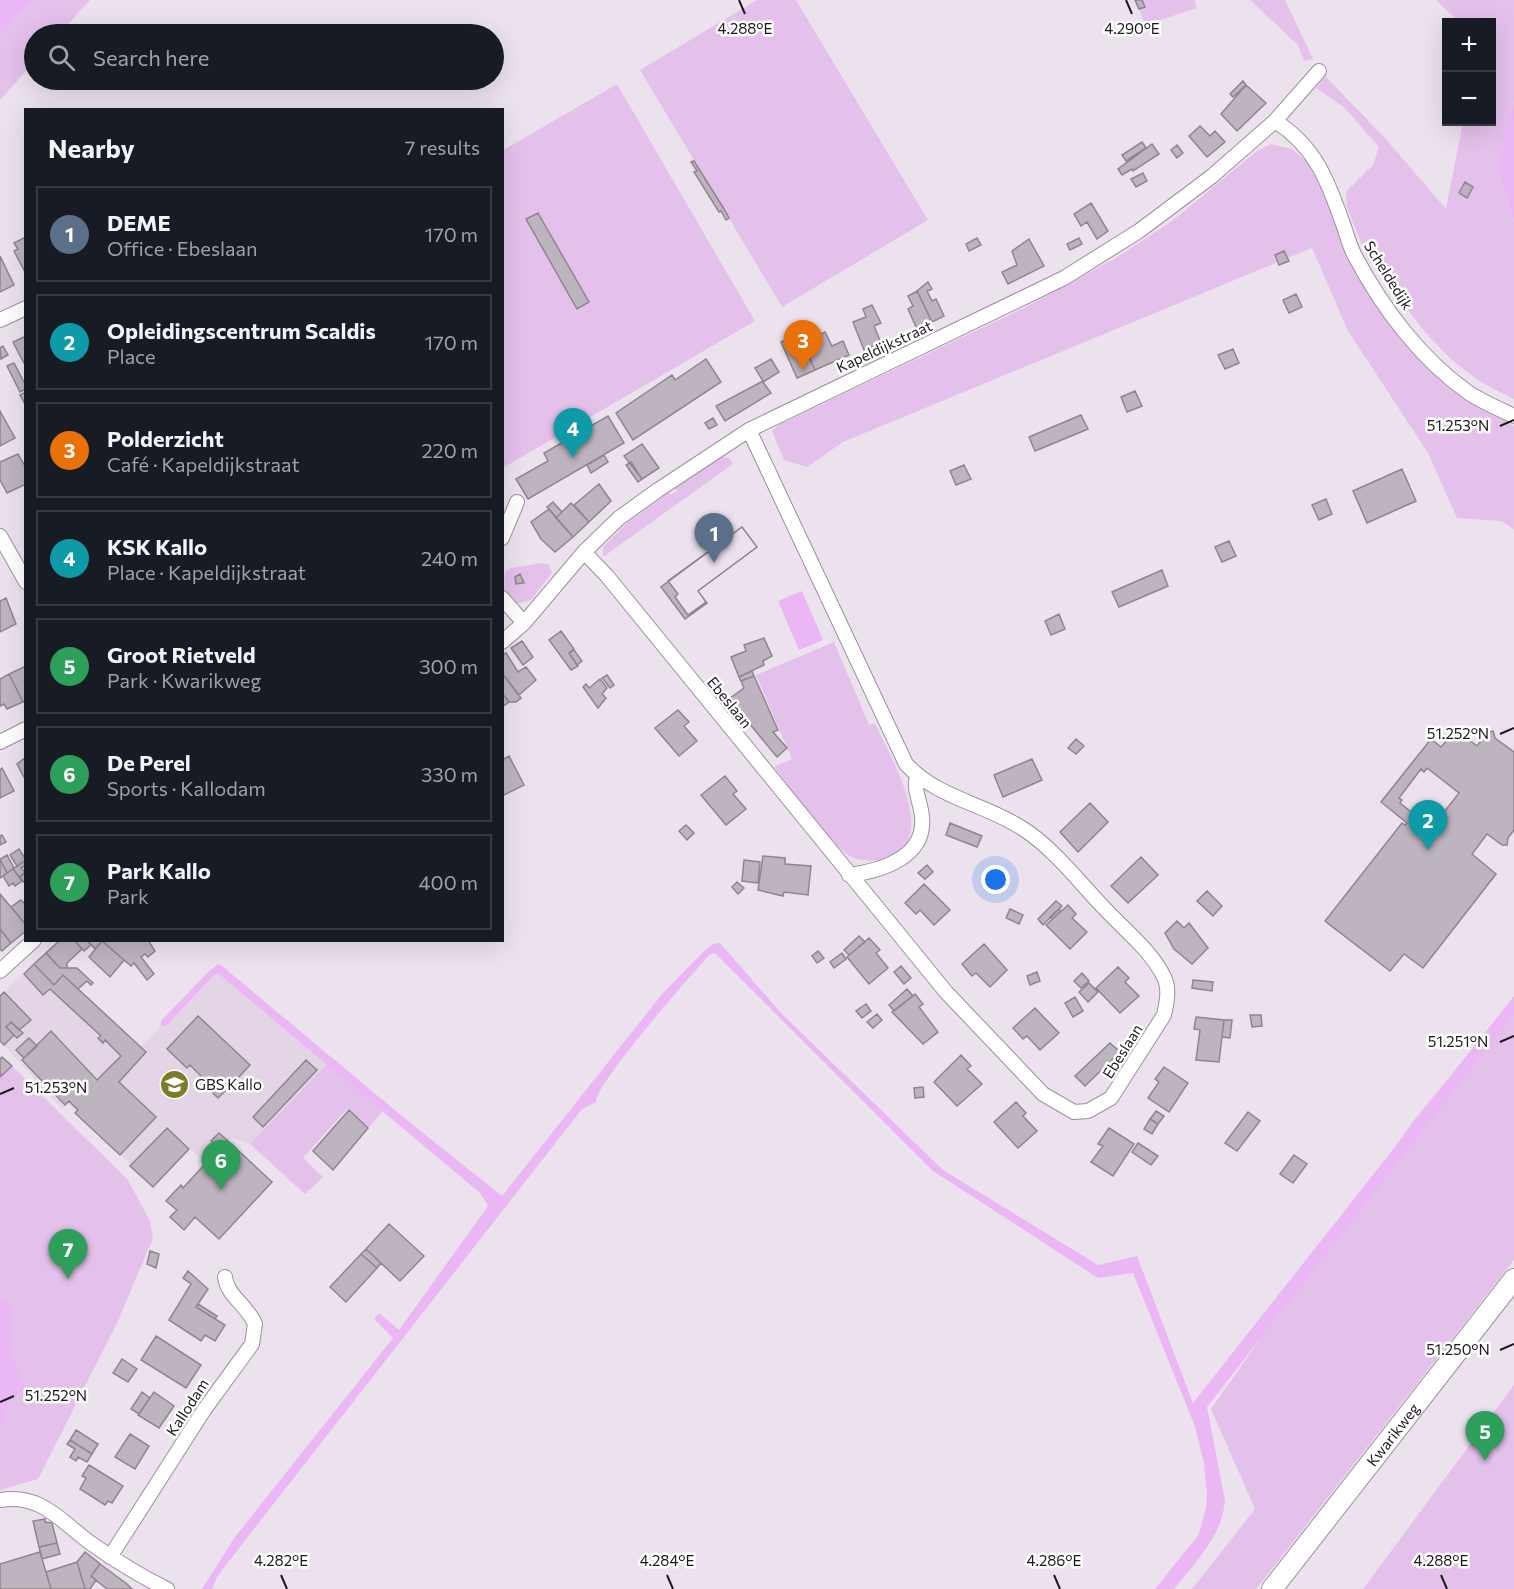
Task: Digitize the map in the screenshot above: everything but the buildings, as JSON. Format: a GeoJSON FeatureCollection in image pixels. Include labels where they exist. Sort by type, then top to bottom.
{"type":"FeatureCollection","features":[{"type":"Feature","properties":{"kind":"street","name":"Kapeldijkstraat"},"geometry":{"type":"LineString","coordinates":[[504,640],[524,623],[584,552],[629,511],[702,459],[749,430],[1064,278],[1148,225],[1211,177],[1275,121],[1318,71]]}},
{"type":"Feature","properties":{"kind":"street","name":"Scheldedijk"},"geometry":{"type":"LineString","coordinates":[[1275,121],[1291,131],[1314,155],[1335,199],[1355,257],[1413,342],[1441,371],[1471,394],[1514,416]]}},
{"type":"Feature","properties":{"kind":"street"},"geometry":{"type":"LineString","coordinates":[[0,320],[24,309]]}},
{"type":"Feature","properties":{"kind":"street","name":"Ebeslaan"},"geometry":{"type":"LineString","coordinates":[[584,552],[603,571],[946,992],[1042,1094],[1074,1112],[1088,1111],[1111,1098],[1164,1015],[1167,1000],[1163,975],[1133,939],[1044,846],[1025,830],[935,788],[917,776],[899,751],[749,430]]}},
{"type":"Feature","properties":{"kind":"street"},"geometry":{"type":"LineString","coordinates":[[504,533],[517,502]]}},
{"type":"Feature","properties":{"kind":"street"},"geometry":{"type":"LineString","coordinates":[[0,536],[24,578]]}},
{"type":"Feature","properties":{"kind":"street"},"geometry":{"type":"LineString","coordinates":[[504,600],[524,623]]}},
{"type":"Feature","properties":{"kind":"street"},"geometry":{"type":"LineString","coordinates":[[0,742],[24,730]]}},
{"type":"Feature","properties":{"kind":"street"},"geometry":{"type":"LineString","coordinates":[[849,875],[886,868],[908,854],[918,839],[923,820],[914,787],[917,776]]}},
{"type":"Feature","properties":{"kind":"street"},"geometry":{"type":"LineString","coordinates":[[0,971],[32,942]]}},
{"type":"Feature","properties":{"kind":"street","name":"Kallodam"},"geometry":{"type":"LineString","coordinates":[[110,1557],[204,1410],[252,1344],[255,1324],[252,1315],[228,1290],[225,1277]]}},
{"type":"Feature","properties":{"kind":"street","name":"Kwarikweg"},"geometry":{"type":"LineString","coordinates":[[1272,1589],[1514,1279]]}},
{"type":"Feature","properties":{"kind":"street"},"geometry":{"type":"LineString","coordinates":[[0,1500],[13,1498],[43,1505],[110,1557],[167,1589]]}},
{"type":"Feature","properties":{"kind":"shaded area"},"geometry":{"type":"Polygon","coordinates":[[[0,0],[34,0],[0,37],[0,0]]]}},
{"type":"Feature","properties":{"kind":"shaded area"},"geometry":{"type":"Polygon","coordinates":[[[34,0],[90,0],[68,24],[24,24],[24,73],[0,100],[0,37],[34,0]]]}},
{"type":"Feature","properties":{"kind":"shaded area"},"geometry":{"type":"Polygon","coordinates":[[[757,0],[796,0],[928,220],[782,307],[640,70],[757,0]]]}},
{"type":"Feature","properties":{"kind":"shaded area"},"geometry":{"type":"Polygon","coordinates":[[[1136,0],[1194,0],[1197,8],[1145,25],[1136,0]]]}},
{"type":"Feature","properties":{"kind":"shaded area"},"geometry":{"type":"Polygon","coordinates":[[[1250,0],[1285,0],[1313,59],[1304,61],[1298,45],[1250,0]]]}},
{"type":"Feature","properties":{"kind":"shaded area"},"geometry":{"type":"Polygon","coordinates":[[[1436,0],[1514,0],[1514,102],[1497,168],[1514,221],[1514,399],[1479,381],[1452,360],[1425,332],[1368,259],[1347,208],[1346,192],[1373,165],[1379,147],[1344,107],[1316,88],[1325,76],[1385,138],[1446,209],[1462,126],[1496,126],[1496,18],[1455,18],[1436,0]]]}},
{"type":"Feature","properties":{"kind":"shaded area"},"geometry":{"type":"Polygon","coordinates":[[[617,84],[755,321],[504,467],[504,150],[617,84]]]}},
{"type":"Feature","properties":{"kind":"shaded area"},"geometry":{"type":"Polygon","coordinates":[[[1514,102],[1514,221],[1497,168],[1514,102]]]}},
{"type":"Feature","properties":{"kind":"shaded area"},"geometry":{"type":"Polygon","coordinates":[[[1271,144],[1292,149],[1307,162],[1322,189],[1339,235],[1364,286],[1387,320],[1425,363],[1459,395],[1514,426],[1514,529],[1501,521],[1457,518],[1428,453],[1348,331],[1312,248],[843,442],[807,467],[784,460],[772,431],[778,425],[1026,307],[1116,258],[1172,221],[1257,151],[1271,144]]]}},
{"type":"Feature","properties":{"kind":"shaded area"},"geometry":{"type":"Polygon","coordinates":[[[722,457],[729,458],[733,464],[603,557],[603,547],[629,521],[668,493],[671,495],[677,491],[675,488],[722,457]]]}},
{"type":"Feature","properties":{"kind":"shaded area"},"geometry":{"type":"Polygon","coordinates":[[[548,564],[552,573],[531,600],[515,604],[504,591],[505,572],[511,568],[548,564]]]}},
{"type":"Feature","properties":{"kind":"shaded area"},"geometry":{"type":"Polygon","coordinates":[[[802,591],[823,640],[799,650],[778,601],[802,591]]]}},
{"type":"Feature","properties":{"kind":"shaded area"},"geometry":{"type":"Polygon","coordinates":[[[834,642],[869,725],[875,723],[907,795],[911,815],[910,833],[903,848],[884,859],[868,861],[848,855],[831,839],[774,767],[792,759],[756,675],[834,642]]]}},
{"type":"Feature","properties":{"kind":"shaded area"},"geometry":{"type":"Polygon","coordinates":[[[720,943],[782,1014],[943,1170],[1098,1265],[1137,1256],[1193,1403],[1514,996],[1514,1014],[1207,1407],[1225,1501],[1223,1514],[1213,1538],[1174,1589],[1155,1589],[1199,1534],[1207,1494],[1204,1463],[1194,1424],[1133,1273],[1098,1278],[933,1171],[715,953],[709,955],[627,1052],[600,1091],[596,1102],[582,1109],[243,1543],[217,1577],[212,1589],[202,1589],[235,1537],[393,1338],[374,1319],[379,1313],[399,1330],[488,1206],[480,1193],[219,974],[214,975],[166,1026],[161,1026],[161,1021],[209,971],[218,964],[222,966],[502,1196],[662,994],[705,950],[713,944],[720,943]]]}},
{"type":"Feature","properties":{"kind":"shaded area","name":"GBS Kallo"},"geometry":{"type":"Polygon","coordinates":[[[34,964],[63,975],[141,1047],[217,968],[327,1064],[250,1144],[231,1138],[207,1164],[166,1127],[131,1165],[68,1104],[62,1109],[0,1041],[0,995],[34,964]]]}},
{"type":"Feature","properties":{"kind":"shaded area"},"geometry":{"type":"Polygon","coordinates":[[[1514,998],[1514,1260],[1256,1589],[1192,1589],[1255,1509],[1211,1409],[1414,1120],[1514,998]]]}},
{"type":"Feature","properties":{"kind":"shaded area"},"geometry":{"type":"Polygon","coordinates":[[[327,1064],[383,1111],[368,1128],[347,1109],[303,1158],[323,1177],[305,1194],[250,1144],[327,1064]]]}},
{"type":"Feature","properties":{"kind":"shaded area"},"geometry":{"type":"Polygon","coordinates":[[[12,1066],[128,1180],[150,1221],[153,1238],[118,1321],[38,1479],[0,1490],[0,1077],[12,1066]]]}},
{"type":"Feature","properties":{"kind":"shaded area"},"geometry":{"type":"Polygon","coordinates":[[[0,1298],[8,1303],[10,1308],[11,1348],[24,1389],[10,1400],[0,1428],[0,1298]]]}},
{"type":"Feature","properties":{"kind":"shaded area"},"geometry":{"type":"Polygon","coordinates":[[[1514,1385],[1514,1589],[1363,1589],[1514,1385]]]}},
{"type":"Feature","properties":{"kind":"place","name":"Polderzicht"},"geometry":{"type":"Point","coordinates":[803,370]}},
{"type":"Feature","properties":{"kind":"place","name":"KSK Kallo"},"geometry":{"type":"Point","coordinates":[573,458]}},
{"type":"Feature","properties":{"kind":"place","name":"DEME"},"geometry":{"type":"Point","coordinates":[714,563]}},
{"type":"Feature","properties":{"kind":"place","name":"Opleidingscentrum Scaldis"},"geometry":{"type":"Point","coordinates":[1428,850]}},
{"type":"Feature","properties":{"kind":"place","name":"GBS Kallo"},"geometry":{"type":"Point","coordinates":[174,1084]}},
{"type":"Feature","properties":{"kind":"place","name":"De Perel"},"geometry":{"type":"Point","coordinates":[221,1190]}},
{"type":"Feature","properties":{"kind":"place","name":"Park Kallo"},"geometry":{"type":"Point","coordinates":[68,1279]}},
{"type":"Feature","properties":{"kind":"place","name":"Groot Rietveld"},"geometry":{"type":"Point","coordinates":[1485,1461]}}]}
